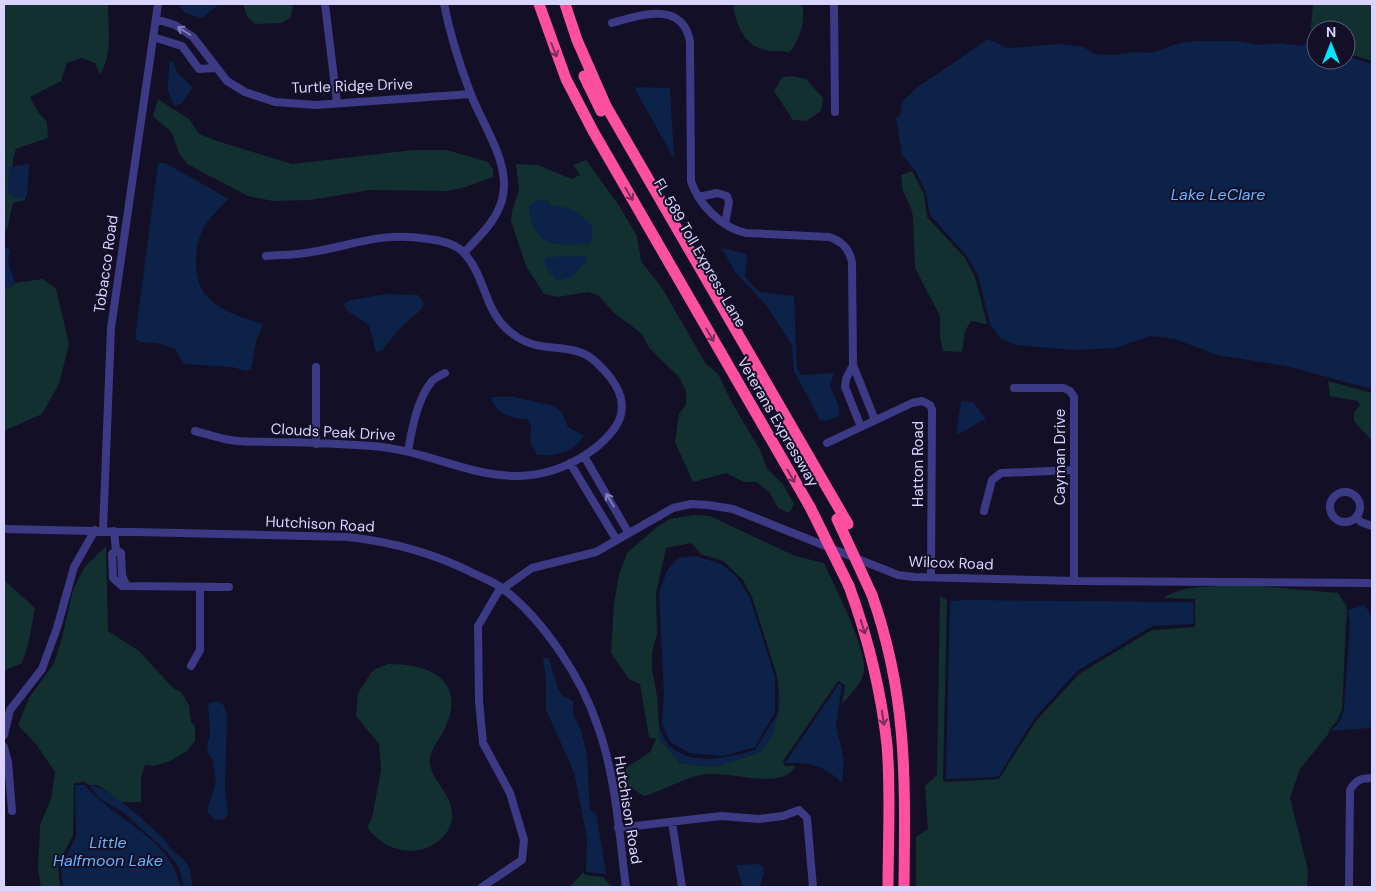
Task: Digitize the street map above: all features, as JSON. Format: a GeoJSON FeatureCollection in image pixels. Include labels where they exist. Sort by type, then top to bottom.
{"type":"FeatureCollection","features":[{"type":"Feature","properties":{"kind":"highway","name":"Veterans Expressway"},"geometry":{"type":"LineString","coordinates":[[539,4],[555,52],[589,124],[810,507],[849,586],[868,640],[884,720],[888,773],[888,887]]}},
{"type":"Feature","properties":{"kind":"highway","name":"FL 589 Toll Express Lane"},"geometry":{"type":"LineString","coordinates":[[558,4],[572,47],[602,113],[842,521]]}},
{"type":"Feature","properties":{"kind":"highway","name":"Veterans Expressway"},"geometry":{"type":"LineString","coordinates":[[565,4],[587,65],[611,114],[842,521],[876,597],[902,678],[910,729],[912,773],[911,887]]}},
{"type":"Feature","properties":{"kind":"highway"},"geometry":{"type":"LineString","coordinates":[[876,597],[901,714],[905,775],[904,887]]}},
{"type":"Feature","properties":{"kind":"street","name":"Tobacco Road"},"geometry":{"type":"LineString","coordinates":[[4,735],[10,710],[42,669],[57,628],[74,567],[99,530],[111,328],[158,4]]}},
{"type":"Feature","properties":{"kind":"street"},"geometry":{"type":"LineString","coordinates":[[325,4],[330,26],[336,103]]}},
{"type":"Feature","properties":{"kind":"street"},"geometry":{"type":"LineString","coordinates":[[444,4],[458,58],[471,94],[496,150],[503,183],[502,199],[493,220],[464,253]]}},
{"type":"Feature","properties":{"kind":"street"},"geometry":{"type":"LineString","coordinates":[[834,4],[835,112]]}},
{"type":"Feature","properties":{"kind":"street"},"geometry":{"type":"LineString","coordinates":[[612,23],[641,15],[662,14],[677,19],[687,31],[690,42],[690,175],[698,197],[725,224],[740,232],[829,237],[843,244],[850,253],[852,263],[852,365],[875,420]]}},
{"type":"Feature","properties":{"kind":"street","name":"Turtle Ridge Drive"},"geometry":{"type":"LineString","coordinates":[[156,19],[176,25],[194,37],[226,81],[245,92],[274,102],[316,105],[471,94]]}},
{"type":"Feature","properties":{"kind":"street","name":"Turtle Ridge Drive"},"geometry":{"type":"LineString","coordinates":[[153,37],[182,46],[200,68],[215,68]]}},
{"type":"Feature","properties":{"kind":"street"},"geometry":{"type":"LineString","coordinates":[[186,52],[200,45]]}},
{"type":"Feature","properties":{"kind":"street"},"geometry":{"type":"LineString","coordinates":[[698,197],[717,193],[727,196],[729,202],[725,224]]}},
{"type":"Feature","properties":{"kind":"street","name":"Clouds Peak Drive"},"geometry":{"type":"LineString","coordinates":[[195,431],[232,441],[373,446],[408,451],[496,476],[530,475],[560,469],[584,456],[610,434],[621,417],[622,397],[613,380],[596,361],[576,349],[538,347],[518,338],[499,323],[484,294],[478,274],[464,253],[442,241],[408,235],[380,237],[299,254],[266,256]]}},
{"type":"Feature","properties":{"kind":"street"},"geometry":{"type":"LineString","coordinates":[[852,365],[845,383],[861,427]]}},
{"type":"Feature","properties":{"kind":"street"},"geometry":{"type":"LineString","coordinates":[[316,367],[316,444]]}},
{"type":"Feature","properties":{"kind":"street"},"geometry":{"type":"LineString","coordinates":[[408,451],[412,427],[432,380],[446,373]]}},
{"type":"Feature","properties":{"kind":"street","name":"Cayman Drive"},"geometry":{"type":"LineString","coordinates":[[1014,388],[1064,388],[1070,391],[1074,397],[1074,581]]}},
{"type":"Feature","properties":{"kind":"street"},"geometry":{"type":"LineString","coordinates":[[850,399],[863,394]]}},
{"type":"Feature","properties":{"kind":"street","name":"Hatton Road"},"geometry":{"type":"LineString","coordinates":[[827,443],[918,402],[926,402],[932,410],[931,577]]}},
{"type":"Feature","properties":{"kind":"street"},"geometry":{"type":"LineString","coordinates":[[584,456],[628,532]]}},
{"type":"Feature","properties":{"kind":"street"},"geometry":{"type":"LineString","coordinates":[[570,463],[616,539]]}},
{"type":"Feature","properties":{"kind":"street"},"geometry":{"type":"LineString","coordinates":[[984,512],[992,480],[1001,473],[1074,470]]}},
{"type":"Feature","properties":{"kind":"street"},"geometry":{"type":"LineString","coordinates":[[584,488],[586,480],[590,477],[596,478]]}},
{"type":"Feature","properties":{"kind":"street","name":"Wilcox Road"},"geometry":{"type":"LineString","coordinates":[[501,588],[532,568],[596,552],[673,508],[708,504],[733,509],[898,574],[931,577],[1074,581],[1372,583]]}},
{"type":"Feature","properties":{"kind":"street"},"geometry":{"type":"LineString","coordinates":[[1356,517],[1361,522],[1372,526]]}},
{"type":"Feature","properties":{"kind":"street","name":"Hutchison Road"},"geometry":{"type":"LineString","coordinates":[[4,529],[348,537],[386,541],[416,548],[447,560],[501,588],[551,639],[571,668],[588,699],[606,757],[626,887]]}},
{"type":"Feature","properties":{"kind":"street"},"geometry":{"type":"LineString","coordinates":[[114,531],[116,550],[121,554],[122,575],[126,585]]}},
{"type":"Feature","properties":{"kind":"street"},"geometry":{"type":"LineString","coordinates":[[116,550],[112,554],[113,578],[122,586],[229,587]]}},
{"type":"Feature","properties":{"kind":"street"},"geometry":{"type":"LineString","coordinates":[[112,562],[122,561]]}},
{"type":"Feature","properties":{"kind":"street"},"geometry":{"type":"LineString","coordinates":[[191,666],[200,650],[200,587]]}},
{"type":"Feature","properties":{"kind":"street"},"geometry":{"type":"LineString","coordinates":[[482,887],[522,860],[524,840],[510,792],[483,743],[480,710],[478,626],[501,588]]}},
{"type":"Feature","properties":{"kind":"street"},"geometry":{"type":"LineString","coordinates":[[4,748],[8,762],[12,811]]}},
{"type":"Feature","properties":{"kind":"street"},"geometry":{"type":"LineString","coordinates":[[1349,887],[1350,790],[1355,782],[1362,778],[1372,778]]}},
{"type":"Feature","properties":{"kind":"street"},"geometry":{"type":"LineString","coordinates":[[618,828],[721,816],[759,819],[783,816],[799,810],[807,818],[813,887]]}},
{"type":"Feature","properties":{"kind":"street"},"geometry":{"type":"LineString","coordinates":[[672,822],[682,887]]}},
{"type":"Feature","properties":{"kind":"green space"},"geometry":{"type":"Polygon","coordinates":[[[4,4],[108,4],[109,32],[107,58],[100,75],[95,63],[81,58],[67,63],[61,81],[30,97],[38,112],[47,122],[48,138],[16,149],[13,161],[14,170],[18,178],[27,187],[25,200],[13,203],[7,229],[4,231],[4,4]]]}},
{"type":"Feature","properties":{"kind":"green space"},"geometry":{"type":"Polygon","coordinates":[[[243,4],[293,4],[291,17],[282,23],[255,24],[247,16],[243,4]]]}},
{"type":"Feature","properties":{"kind":"green space"},"geometry":{"type":"Polygon","coordinates":[[[733,4],[802,4],[803,17],[801,29],[797,41],[790,52],[765,50],[750,42],[741,31],[733,4]]]}},
{"type":"Feature","properties":{"kind":"green space"},"geometry":{"type":"Polygon","coordinates":[[[1313,4],[1372,4],[1372,61],[1356,56],[1356,20],[1312,20],[1313,4]]]}},
{"type":"Feature","properties":{"kind":"green space"},"geometry":{"type":"Polygon","coordinates":[[[792,76],[806,79],[823,98],[821,111],[806,121],[793,120],[774,91],[782,77],[792,76]]]}},
{"type":"Feature","properties":{"kind":"green space"},"geometry":{"type":"Polygon","coordinates":[[[158,99],[190,120],[198,133],[214,140],[292,164],[413,150],[447,150],[488,162],[493,169],[493,177],[447,191],[370,190],[310,200],[273,201],[248,196],[187,164],[179,153],[172,133],[153,116],[158,99]]]}},
{"type":"Feature","properties":{"kind":"green space"},"geometry":{"type":"Polygon","coordinates":[[[586,160],[618,204],[637,236],[641,261],[662,288],[706,364],[718,374],[731,401],[760,450],[767,469],[782,483],[794,504],[789,513],[778,508],[770,493],[757,482],[744,482],[726,473],[693,482],[675,442],[679,414],[686,405],[686,391],[679,377],[650,349],[641,333],[614,313],[599,296],[589,292],[557,297],[544,294],[526,266],[511,221],[512,211],[519,190],[516,164],[538,165],[572,179],[580,175],[573,165],[586,160]]]}},
{"type":"Feature","properties":{"kind":"green space"},"geometry":{"type":"Polygon","coordinates":[[[912,171],[924,194],[927,217],[965,258],[975,277],[987,324],[971,321],[965,331],[962,352],[943,351],[940,336],[940,316],[915,268],[913,217],[903,191],[901,175],[912,171]]]}},
{"type":"Feature","properties":{"kind":"green space"},"geometry":{"type":"Polygon","coordinates":[[[43,279],[56,289],[69,344],[59,384],[42,414],[4,431],[4,287],[9,289],[15,283],[43,279]]]}},
{"type":"Feature","properties":{"kind":"green space"},"geometry":{"type":"Polygon","coordinates":[[[1328,381],[1372,393],[1372,441],[1354,421],[1354,413],[1360,405],[1358,401],[1330,396],[1328,381]]]}},
{"type":"Feature","properties":{"kind":"green space"},"geometry":{"type":"Polygon","coordinates":[[[694,515],[710,516],[795,556],[824,563],[842,602],[861,648],[864,661],[863,676],[842,704],[845,685],[838,681],[783,761],[785,766],[796,766],[786,775],[777,778],[760,779],[707,774],[689,778],[644,796],[628,786],[625,775],[626,768],[650,752],[656,739],[649,737],[640,684],[629,679],[611,653],[614,604],[619,575],[627,553],[657,527],[670,519],[694,515]],[[691,543],[666,548],[656,593],[657,634],[652,652],[652,669],[657,696],[660,740],[680,763],[715,767],[760,752],[772,735],[780,705],[777,676],[752,597],[743,580],[723,561],[701,554],[691,543]]]}},
{"type":"Feature","properties":{"kind":"green space"},"geometry":{"type":"Polygon","coordinates":[[[106,546],[108,631],[139,651],[173,688],[181,692],[189,705],[191,722],[195,726],[195,741],[187,751],[170,761],[154,766],[145,765],[141,778],[141,802],[121,802],[98,785],[89,785],[85,782],[74,783],[73,835],[58,865],[60,887],[41,887],[38,869],[40,825],[51,799],[55,772],[36,744],[18,725],[29,698],[54,663],[73,590],[84,568],[106,546]]]}},
{"type":"Feature","properties":{"kind":"green space"},"geometry":{"type":"Polygon","coordinates":[[[4,580],[35,608],[28,645],[22,663],[4,671],[4,580]]]}},
{"type":"Feature","properties":{"kind":"green space"},"geometry":{"type":"Polygon","coordinates":[[[1219,586],[1259,586],[1338,593],[1347,607],[1342,709],[1329,733],[1300,769],[1290,798],[1308,870],[1307,887],[916,887],[916,837],[928,829],[925,786],[937,775],[940,596],[947,600],[943,780],[946,782],[999,779],[1036,721],[1079,674],[1152,630],[1195,627],[1195,599],[1164,598],[1183,590],[1219,586]]]}},
{"type":"Feature","properties":{"kind":"green space"},"geometry":{"type":"Polygon","coordinates":[[[388,664],[418,667],[430,671],[441,678],[448,687],[451,698],[451,712],[445,728],[431,753],[430,763],[435,777],[450,802],[452,821],[442,838],[433,845],[413,851],[392,847],[374,836],[367,827],[372,818],[381,770],[379,744],[356,716],[358,693],[373,670],[388,664]]]}},
{"type":"Feature","properties":{"kind":"green space"},"geometry":{"type":"Polygon","coordinates":[[[583,872],[585,875],[603,877],[611,887],[570,887],[583,872]]]}},
{"type":"Feature","properties":{"kind":"water"},"geometry":{"type":"Polygon","coordinates":[[[178,4],[219,4],[202,18],[185,13],[178,4]]]}},
{"type":"Feature","properties":{"kind":"water","name":"Lake LeClare"},"geometry":{"type":"Polygon","coordinates":[[[988,39],[1008,48],[1060,44],[1084,47],[1094,54],[1114,55],[1134,52],[1151,53],[1180,43],[1198,41],[1237,41],[1260,45],[1279,43],[1301,46],[1306,44],[1306,70],[1356,70],[1356,59],[1372,64],[1372,389],[1286,366],[1217,355],[1175,339],[1150,336],[1116,348],[1074,350],[1016,345],[1000,338],[990,324],[978,275],[967,256],[930,215],[926,193],[915,170],[902,155],[896,118],[900,115],[902,102],[915,89],[988,39]]]}},
{"type":"Feature","properties":{"kind":"water"},"geometry":{"type":"Polygon","coordinates":[[[173,61],[178,74],[193,87],[181,104],[175,106],[168,89],[169,62],[173,61]]]}},
{"type":"Feature","properties":{"kind":"water"},"geometry":{"type":"Polygon","coordinates":[[[634,87],[670,88],[674,159],[634,87]]]}},
{"type":"Feature","properties":{"kind":"water"},"geometry":{"type":"Polygon","coordinates":[[[158,163],[165,163],[229,199],[207,222],[199,238],[196,254],[198,280],[205,294],[217,305],[231,313],[263,324],[256,342],[251,369],[246,371],[232,367],[184,364],[175,349],[157,343],[139,342],[135,338],[158,163]]]}},
{"type":"Feature","properties":{"kind":"water"},"geometry":{"type":"Polygon","coordinates":[[[29,164],[27,195],[23,199],[8,194],[9,167],[29,164]]]}},
{"type":"Feature","properties":{"kind":"water"},"geometry":{"type":"Polygon","coordinates":[[[537,200],[549,201],[550,205],[572,210],[591,224],[590,244],[566,245],[547,242],[535,230],[531,220],[529,206],[537,200]]]}},
{"type":"Feature","properties":{"kind":"water"},"geometry":{"type":"Polygon","coordinates":[[[4,246],[10,250],[8,262],[15,283],[9,289],[4,287],[4,246]]]}},
{"type":"Feature","properties":{"kind":"water"},"geometry":{"type":"Polygon","coordinates":[[[722,248],[747,254],[745,277],[759,292],[794,296],[797,369],[802,375],[834,373],[830,386],[838,404],[839,416],[825,421],[820,420],[794,371],[792,345],[766,305],[735,272],[722,248]]]}},
{"type":"Feature","properties":{"kind":"water"},"geometry":{"type":"Polygon","coordinates":[[[585,256],[588,259],[571,277],[557,281],[549,272],[543,259],[544,261],[546,257],[585,256]]]}},
{"type":"Feature","properties":{"kind":"water"},"geometry":{"type":"Polygon","coordinates":[[[386,294],[418,295],[424,303],[422,309],[399,329],[382,351],[376,352],[369,325],[346,310],[344,304],[351,300],[386,294]]]}},
{"type":"Feature","properties":{"kind":"water"},"geometry":{"type":"Polygon","coordinates":[[[491,397],[514,397],[554,406],[562,413],[568,427],[584,436],[569,450],[551,455],[537,455],[530,442],[531,426],[527,419],[510,417],[500,411],[496,408],[491,397]]]}},
{"type":"Feature","properties":{"kind":"water"},"geometry":{"type":"Polygon","coordinates":[[[961,401],[973,402],[986,419],[956,435],[961,401]]]}},
{"type":"Feature","properties":{"kind":"water"},"geometry":{"type":"Polygon","coordinates":[[[696,556],[721,564],[736,576],[750,598],[775,677],[775,712],[755,747],[723,756],[689,753],[670,742],[662,724],[664,694],[659,593],[667,571],[678,558],[696,556]]]}},
{"type":"Feature","properties":{"kind":"water"},"geometry":{"type":"Polygon","coordinates":[[[950,601],[1193,602],[1194,624],[1152,626],[1077,671],[1034,719],[998,777],[946,779],[950,601]]]}},
{"type":"Feature","properties":{"kind":"water"},"geometry":{"type":"Polygon","coordinates":[[[1365,605],[1372,618],[1372,718],[1370,728],[1331,731],[1339,723],[1344,710],[1350,623],[1348,610],[1365,605]]]}},
{"type":"Feature","properties":{"kind":"water"},"geometry":{"type":"Polygon","coordinates":[[[543,658],[549,658],[558,689],[563,696],[573,701],[573,714],[581,730],[587,756],[590,810],[596,813],[606,874],[586,872],[587,839],[574,772],[546,710],[546,679],[543,658]]]}},
{"type":"Feature","properties":{"kind":"water"},"geometry":{"type":"Polygon","coordinates":[[[839,684],[842,686],[836,725],[844,760],[842,783],[836,777],[816,766],[802,763],[785,763],[839,684]]]}},
{"type":"Feature","properties":{"kind":"water"},"geometry":{"type":"Polygon","coordinates":[[[778,690],[780,705],[777,719],[772,736],[760,752],[715,767],[680,763],[660,740],[659,726],[667,742],[677,751],[687,756],[710,759],[722,758],[755,750],[778,713],[778,690]]]}},
{"type":"Feature","properties":{"kind":"water"},"geometry":{"type":"Polygon","coordinates":[[[219,701],[224,706],[227,715],[225,788],[228,813],[225,819],[215,820],[207,811],[216,782],[213,760],[209,756],[207,746],[210,734],[208,703],[219,701]]]}},
{"type":"Feature","properties":{"kind":"water","name":"Little Halfmoon Lake"},"geometry":{"type":"Polygon","coordinates":[[[75,785],[85,785],[97,798],[153,842],[165,854],[175,869],[181,887],[63,887],[61,867],[76,836],[75,785]]]}},
{"type":"Feature","properties":{"kind":"water"},"geometry":{"type":"Polygon","coordinates":[[[89,785],[106,791],[117,798],[164,839],[169,847],[187,863],[192,887],[184,887],[179,868],[167,852],[123,812],[100,799],[89,785]]]}},
{"type":"Feature","properties":{"kind":"water"},"geometry":{"type":"Polygon","coordinates":[[[758,864],[763,867],[764,873],[760,887],[743,887],[736,865],[758,864]]]}}]}
